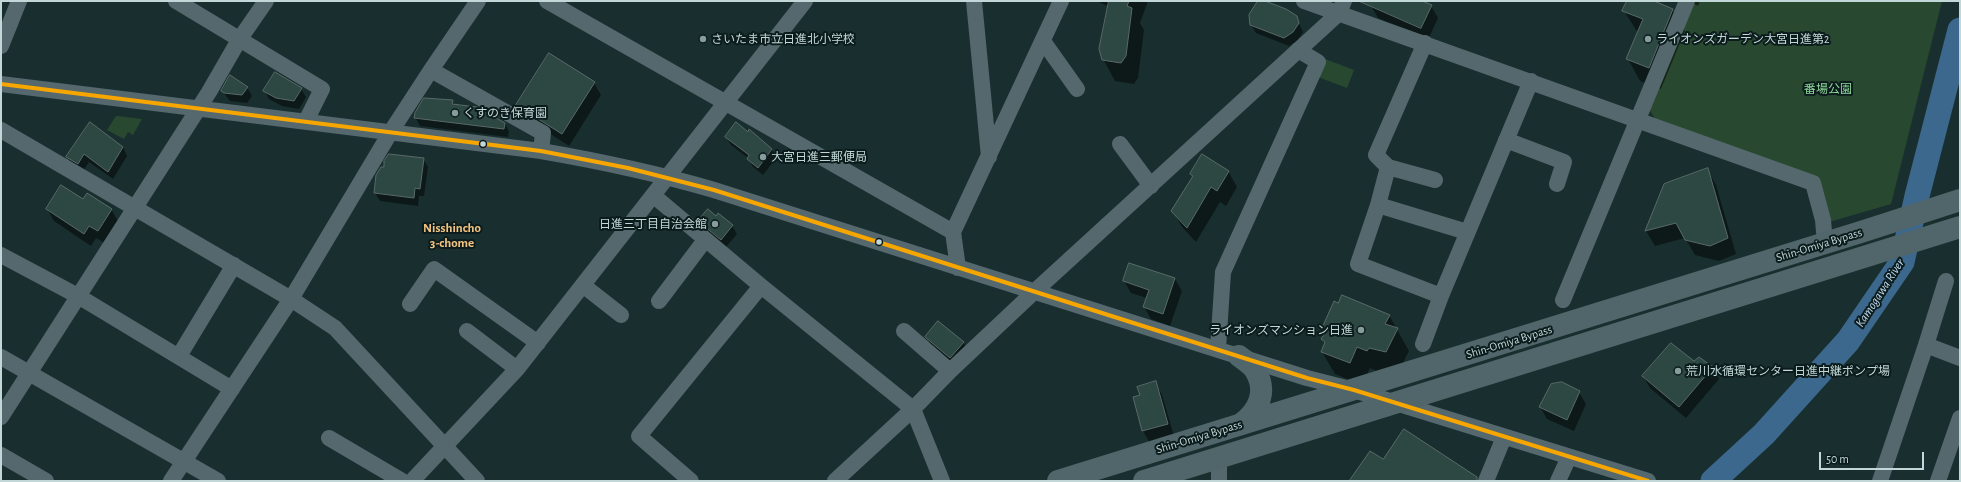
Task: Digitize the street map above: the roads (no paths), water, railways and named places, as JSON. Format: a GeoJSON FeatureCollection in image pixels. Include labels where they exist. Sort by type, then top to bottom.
{"type":"FeatureCollection","features":[{"type":"Feature","properties":{"kind":"highway","name":"Shin-Omiya Bypass"},"geometry":{"type":"LineString","coordinates":[[1058,481],[1864,232],[1960,200]]}},
{"type":"Feature","properties":{"kind":"highway","name":"Shin-Omiya Bypass"},"geometry":{"type":"LineString","coordinates":[[1144,481],[1960,227]]}},
{"type":"Feature","properties":{"kind":"highway"},"geometry":{"type":"LineString","coordinates":[[1239,356],[1255,370],[1262,394],[1255,412],[1241,424]]}},
{"type":"Feature","properties":{"kind":"street"},"geometry":{"type":"LineString","coordinates":[[176,1],[322,89],[306,121]]}},
{"type":"Feature","properties":{"kind":"street"},"geometry":{"type":"LineString","coordinates":[[1,418],[198,109],[239,40],[266,1]]}},
{"type":"Feature","properties":{"kind":"street"},"geometry":{"type":"LineString","coordinates":[[172,481],[291,299],[390,133],[478,1]]}},
{"type":"Feature","properties":{"kind":"street"},"geometry":{"type":"LineString","coordinates":[[547,1],[725,104],[953,232]]}},
{"type":"Feature","properties":{"kind":"street"},"geometry":{"type":"LineString","coordinates":[[412,481],[445,448],[517,370],[805,1]]}},
{"type":"Feature","properties":{"kind":"street"},"geometry":{"type":"LineString","coordinates":[[974,1],[989,158]]}},
{"type":"Feature","properties":{"kind":"street"},"geometry":{"type":"LineString","coordinates":[[958,268],[953,232],[989,158],[1061,1]]}},
{"type":"Feature","properties":{"kind":"street"},"geometry":{"type":"LineString","coordinates":[[1304,1],[1341,7],[1425,43],[1813,183],[1823,220],[1825,243]]}},
{"type":"Feature","properties":{"kind":"street"},"geometry":{"type":"LineString","coordinates":[[1563,300],[1638,121],[1683,3]]}},
{"type":"Feature","properties":{"kind":"street"},"geometry":{"type":"LineString","coordinates":[[836,481],[1035,291],[1298,50],[1341,7]]}},
{"type":"Feature","properties":{"kind":"street"},"geometry":{"type":"LineString","coordinates":[[1,46],[11,9]]}},
{"type":"Feature","properties":{"kind":"street"},"geometry":{"type":"LineString","coordinates":[[1043,41],[1077,89]]}},
{"type":"Feature","properties":{"kind":"street"},"geometry":{"type":"LineString","coordinates":[[1425,43],[1376,155],[1388,167],[1435,180]]}},
{"type":"Feature","properties":{"kind":"street"},"geometry":{"type":"LineString","coordinates":[[1218,350],[1223,272],[1318,62],[1298,50]]}},
{"type":"Feature","properties":{"kind":"street"},"geometry":{"type":"LineString","coordinates":[[431,70],[543,133],[541,151]]}},
{"type":"Feature","properties":{"kind":"street"},"geometry":{"type":"LineString","coordinates":[[1423,344],[1467,232],[1531,81]]}},
{"type":"Feature","properties":{"kind":"street"},"geometry":{"type":"LineString","coordinates":[[1,84],[541,151],[603,161],[714,190],[1307,378],[1354,390],[1648,481]]}},
{"type":"Feature","properties":{"kind":"street"},"geometry":{"type":"LineString","coordinates":[[1,130],[291,299],[335,328],[477,481]]}},
{"type":"Feature","properties":{"kind":"street"},"geometry":{"type":"LineString","coordinates":[[1506,140],[1564,162],[1557,184]]}},
{"type":"Feature","properties":{"kind":"street"},"geometry":{"type":"LineString","coordinates":[[1120,144],[1151,186]]}},
{"type":"Feature","properties":{"kind":"street"},"geometry":{"type":"LineString","coordinates":[[1388,167],[1378,205],[1358,264],[1441,296]]}},
{"type":"Feature","properties":{"kind":"street"},"geometry":{"type":"LineString","coordinates":[[654,196],[705,240],[913,409],[942,481]]}},
{"type":"Feature","properties":{"kind":"street"},"geometry":{"type":"LineString","coordinates":[[1378,205],[1467,232]]}},
{"type":"Feature","properties":{"kind":"street"},"geometry":{"type":"LineString","coordinates":[[659,301],[705,240]]}},
{"type":"Feature","properties":{"kind":"street"},"geometry":{"type":"LineString","coordinates":[[1,255],[78,296],[232,389]]}},
{"type":"Feature","properties":{"kind":"street"},"geometry":{"type":"LineString","coordinates":[[179,356],[234,266]]}},
{"type":"Feature","properties":{"kind":"street"},"geometry":{"type":"LineString","coordinates":[[410,304],[434,269],[538,343]]}},
{"type":"Feature","properties":{"kind":"street"},"geometry":{"type":"LineString","coordinates":[[1880,481],[1946,281]]}},
{"type":"Feature","properties":{"kind":"street"},"geometry":{"type":"LineString","coordinates":[[584,286],[621,315]]}},
{"type":"Feature","properties":{"kind":"street"},"geometry":{"type":"LineString","coordinates":[[682,478],[639,436],[761,286]]}},
{"type":"Feature","properties":{"kind":"street"},"geometry":{"type":"LineString","coordinates":[[467,331],[517,370]]}},
{"type":"Feature","properties":{"kind":"street"},"geometry":{"type":"LineString","coordinates":[[904,331],[950,371]]}},
{"type":"Feature","properties":{"kind":"street"},"geometry":{"type":"LineString","coordinates":[[1926,345],[1960,358]]}},
{"type":"Feature","properties":{"kind":"street"},"geometry":{"type":"LineString","coordinates":[[1,358],[218,481]]}},
{"type":"Feature","properties":{"kind":"street"},"geometry":{"type":"LineString","coordinates":[[1938,481],[1960,418]]}},
{"type":"Feature","properties":{"kind":"street"},"geometry":{"type":"LineString","coordinates":[[1486,481],[1504,437]]}},
{"type":"Feature","properties":{"kind":"street"},"geometry":{"type":"LineString","coordinates":[[330,438],[402,481]]}},
{"type":"Feature","properties":{"kind":"street"},"geometry":{"type":"LineString","coordinates":[[1,455],[46,481]]}},
{"type":"Feature","properties":{"kind":"street"},"geometry":{"type":"LineString","coordinates":[[1558,481],[1569,457]]}},
{"type":"Feature","properties":{"kind":"street"},"geometry":{"type":"LineString","coordinates":[[1219,458],[1219,481]]}},
{"type":"Feature","properties":{"kind":"waterway","name":"Kamogawa River"},"geometry":{"type":"LineString","coordinates":[[1713,481],[1764,434],[1848,341],[1902,262],[1917,196],[1960,30]]}},
{"type":"Feature","properties":{"kind":"place","name":"さいたま市立日進北小学校"},"geometry":{"type":"Point","coordinates":[703,39]}},
{"type":"Feature","properties":{"kind":"place","name":"ライオンズガーデン大宮日進第2"},"geometry":{"type":"Point","coordinates":[1648,39]}},
{"type":"Feature","properties":{"kind":"place","name":"くすのき保育園"},"geometry":{"type":"Point","coordinates":[455,113]}},
{"type":"Feature","properties":{"kind":"place","name":"大宮日進三郵便局"},"geometry":{"type":"Point","coordinates":[763,157]}},
{"type":"Feature","properties":{"kind":"place","name":"日進三丁目自治会館"},"geometry":{"type":"Point","coordinates":[715,224]}},
{"type":"Feature","properties":{"kind":"place","name":"ライオンズマンション日進"},"geometry":{"type":"Point","coordinates":[1361,330]}},
{"type":"Feature","properties":{"kind":"place","name":"荒川水循環センター日進中継ポンプ場"},"geometry":{"type":"Point","coordinates":[1678,371]}},
{"type":"Feature","properties":{"kind":"district","name":"Nisshincho 3-chome"},"geometry":{"type":"Point","coordinates":[452,236]}},
{"type":"Feature","properties":{"kind":"park label","name":"番場公園"},"geometry":{"type":"Point","coordinates":[1828,89]}}]}
